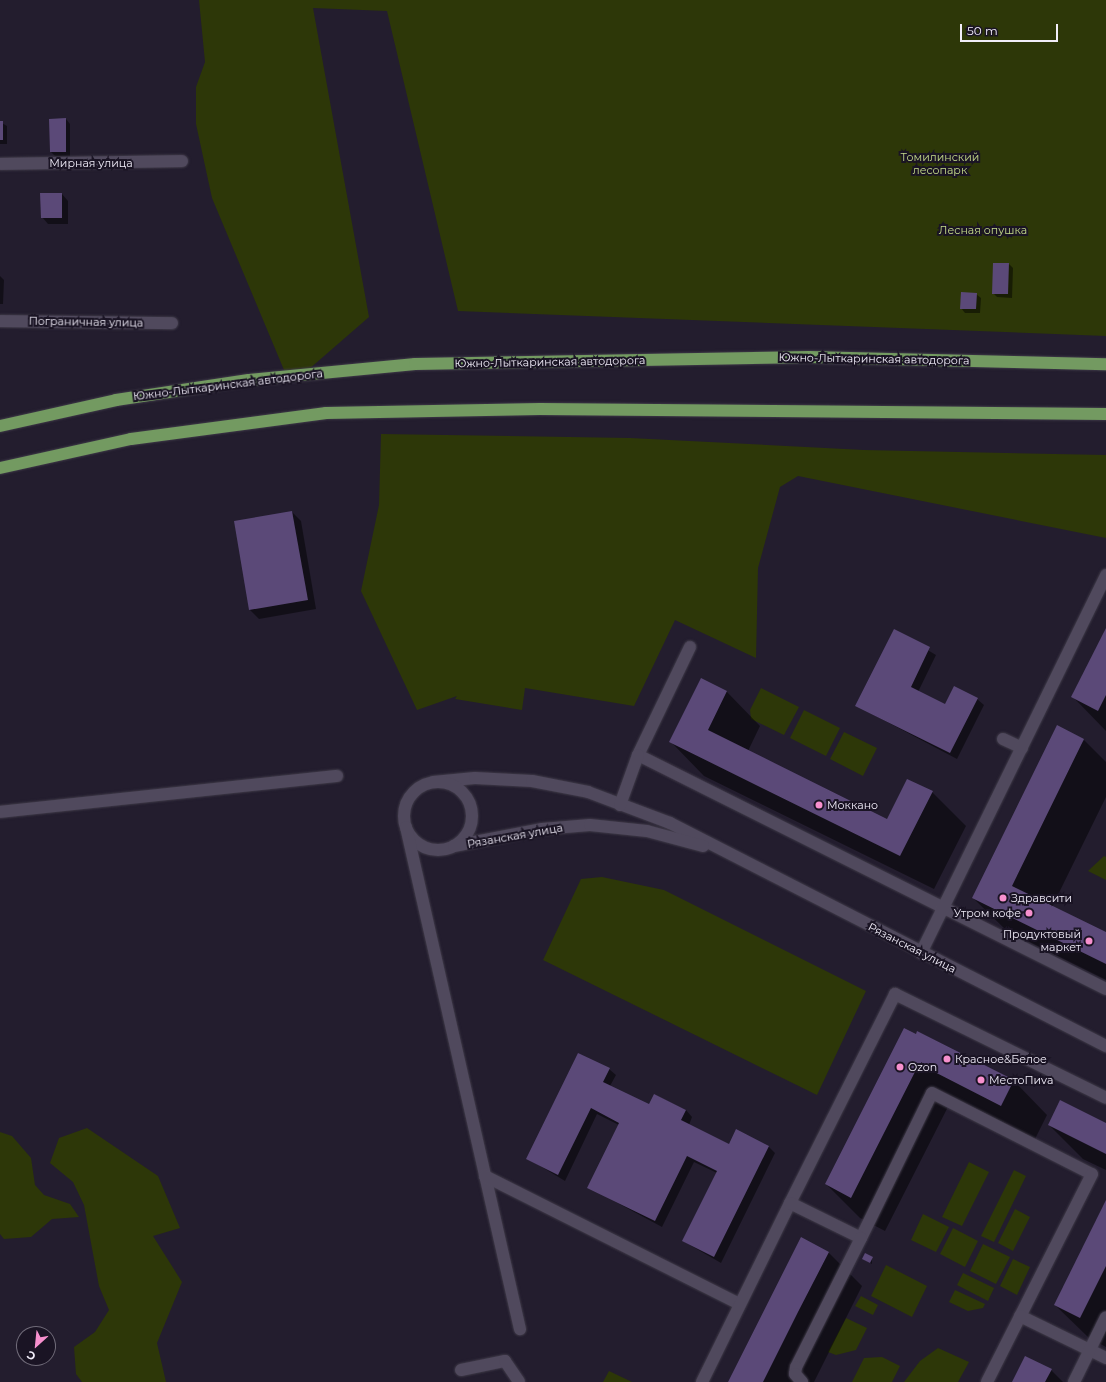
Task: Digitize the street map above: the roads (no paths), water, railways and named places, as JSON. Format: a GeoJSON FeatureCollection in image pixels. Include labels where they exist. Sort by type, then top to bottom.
{"type":"FeatureCollection","features":[{"type":"Feature","properties":{"kind":"main road","name":"Южно-Лыткаринская автодорога"},"geometry":{"type":"LineString","coordinates":[[0,426],[116,400],[249,380],[415,364],[809,357],[1106,364]]}},
{"type":"Feature","properties":{"kind":"main road"},"geometry":{"type":"LineString","coordinates":[[0,468],[131,439],[326,413],[540,409],[1106,414]]}},
{"type":"Feature","properties":{"kind":"street","name":"Мирная улица"},"geometry":{"type":"LineString","coordinates":[[0,164],[182,161]]}},
{"type":"Feature","properties":{"kind":"street","name":"Пограничная улица"},"geometry":{"type":"LineString","coordinates":[[0,321],[172,324]]}},
{"type":"Feature","properties":{"kind":"street"},"geometry":{"type":"LineString","coordinates":[[921,953],[1103,588],[1106,575]]}},
{"type":"Feature","properties":{"kind":"street"},"geometry":{"type":"LineString","coordinates":[[620,805],[638,755],[690,647]]}},
{"type":"Feature","properties":{"kind":"street"},"geometry":{"type":"LineString","coordinates":[[1003,739],[1022,748]]}},
{"type":"Feature","properties":{"kind":"street"},"geometry":{"type":"LineString","coordinates":[[638,755],[1106,989]]}},
{"type":"Feature","properties":{"kind":"street"},"geometry":{"type":"LineString","coordinates":[[0,812],[336,776]]}},
{"type":"Feature","properties":{"kind":"street","name":"Рязанская улица"},"geometry":{"type":"LineString","coordinates":[[433,782],[475,778],[532,781],[588,792],[670,824],[718,850],[1106,1046]]}},
{"type":"Feature","properties":{"kind":"street"},"geometry":{"type":"LineString","coordinates":[[406,826],[411,837],[426,847],[443,850],[454,846],[469,830],[472,816],[469,801],[456,787],[433,782],[422,786],[406,803],[406,826],[520,1329]]}},
{"type":"Feature","properties":{"kind":"street","name":"Рязанская улица"},"geometry":{"type":"LineString","coordinates":[[454,846],[542,829],[590,825],[647,831],[718,850]]}},
{"type":"Feature","properties":{"kind":"street"},"geometry":{"type":"LineString","coordinates":[[702,1382],[895,994],[1106,1098]]}},
{"type":"Feature","properties":{"kind":"street"},"geometry":{"type":"LineString","coordinates":[[802,1382],[795,1374],[796,1368],[932,1094],[1092,1174],[987,1382]]}},
{"type":"Feature","properties":{"kind":"street"},"geometry":{"type":"LineString","coordinates":[[485,1176],[740,1304]]}},
{"type":"Feature","properties":{"kind":"street"},"geometry":{"type":"LineString","coordinates":[[790,1203],[861,1238]]}},
{"type":"Feature","properties":{"kind":"street"},"geometry":{"type":"LineString","coordinates":[[1020,1316],[1106,1358]]}},
{"type":"Feature","properties":{"kind":"street"},"geometry":{"type":"LineString","coordinates":[[1074,1382],[1106,1317]]}},
{"type":"Feature","properties":{"kind":"street"},"geometry":{"type":"LineString","coordinates":[[461,1370],[505,1361],[519,1382]]}},
{"type":"Feature","properties":{"kind":"place","name":"Моккано"},"geometry":{"type":"Point","coordinates":[819,805]}},
{"type":"Feature","properties":{"kind":"place","name":"Здравсити"},"geometry":{"type":"Point","coordinates":[1003,898]}},
{"type":"Feature","properties":{"kind":"place","name":"Утром кофе"},"geometry":{"type":"Point","coordinates":[1029,913]}},
{"type":"Feature","properties":{"kind":"place","name":"Продуктовый маркет"},"geometry":{"type":"Point","coordinates":[1089,941]}},
{"type":"Feature","properties":{"kind":"place","name":"Красное&Белое"},"geometry":{"type":"Point","coordinates":[947,1059]}},
{"type":"Feature","properties":{"kind":"place","name":"Ozon"},"geometry":{"type":"Point","coordinates":[900,1067]}},
{"type":"Feature","properties":{"kind":"place","name":"МестоПиvа"},"geometry":{"type":"Point","coordinates":[981,1080]}},
{"type":"Feature","properties":{"kind":"park label","name":"Томилинский лесопарк"},"geometry":{"type":"Point","coordinates":[940,164]}},
{"type":"Feature","properties":{"kind":"park label","name":"Лесная опушка"},"geometry":{"type":"Point","coordinates":[983,230]}}]}
